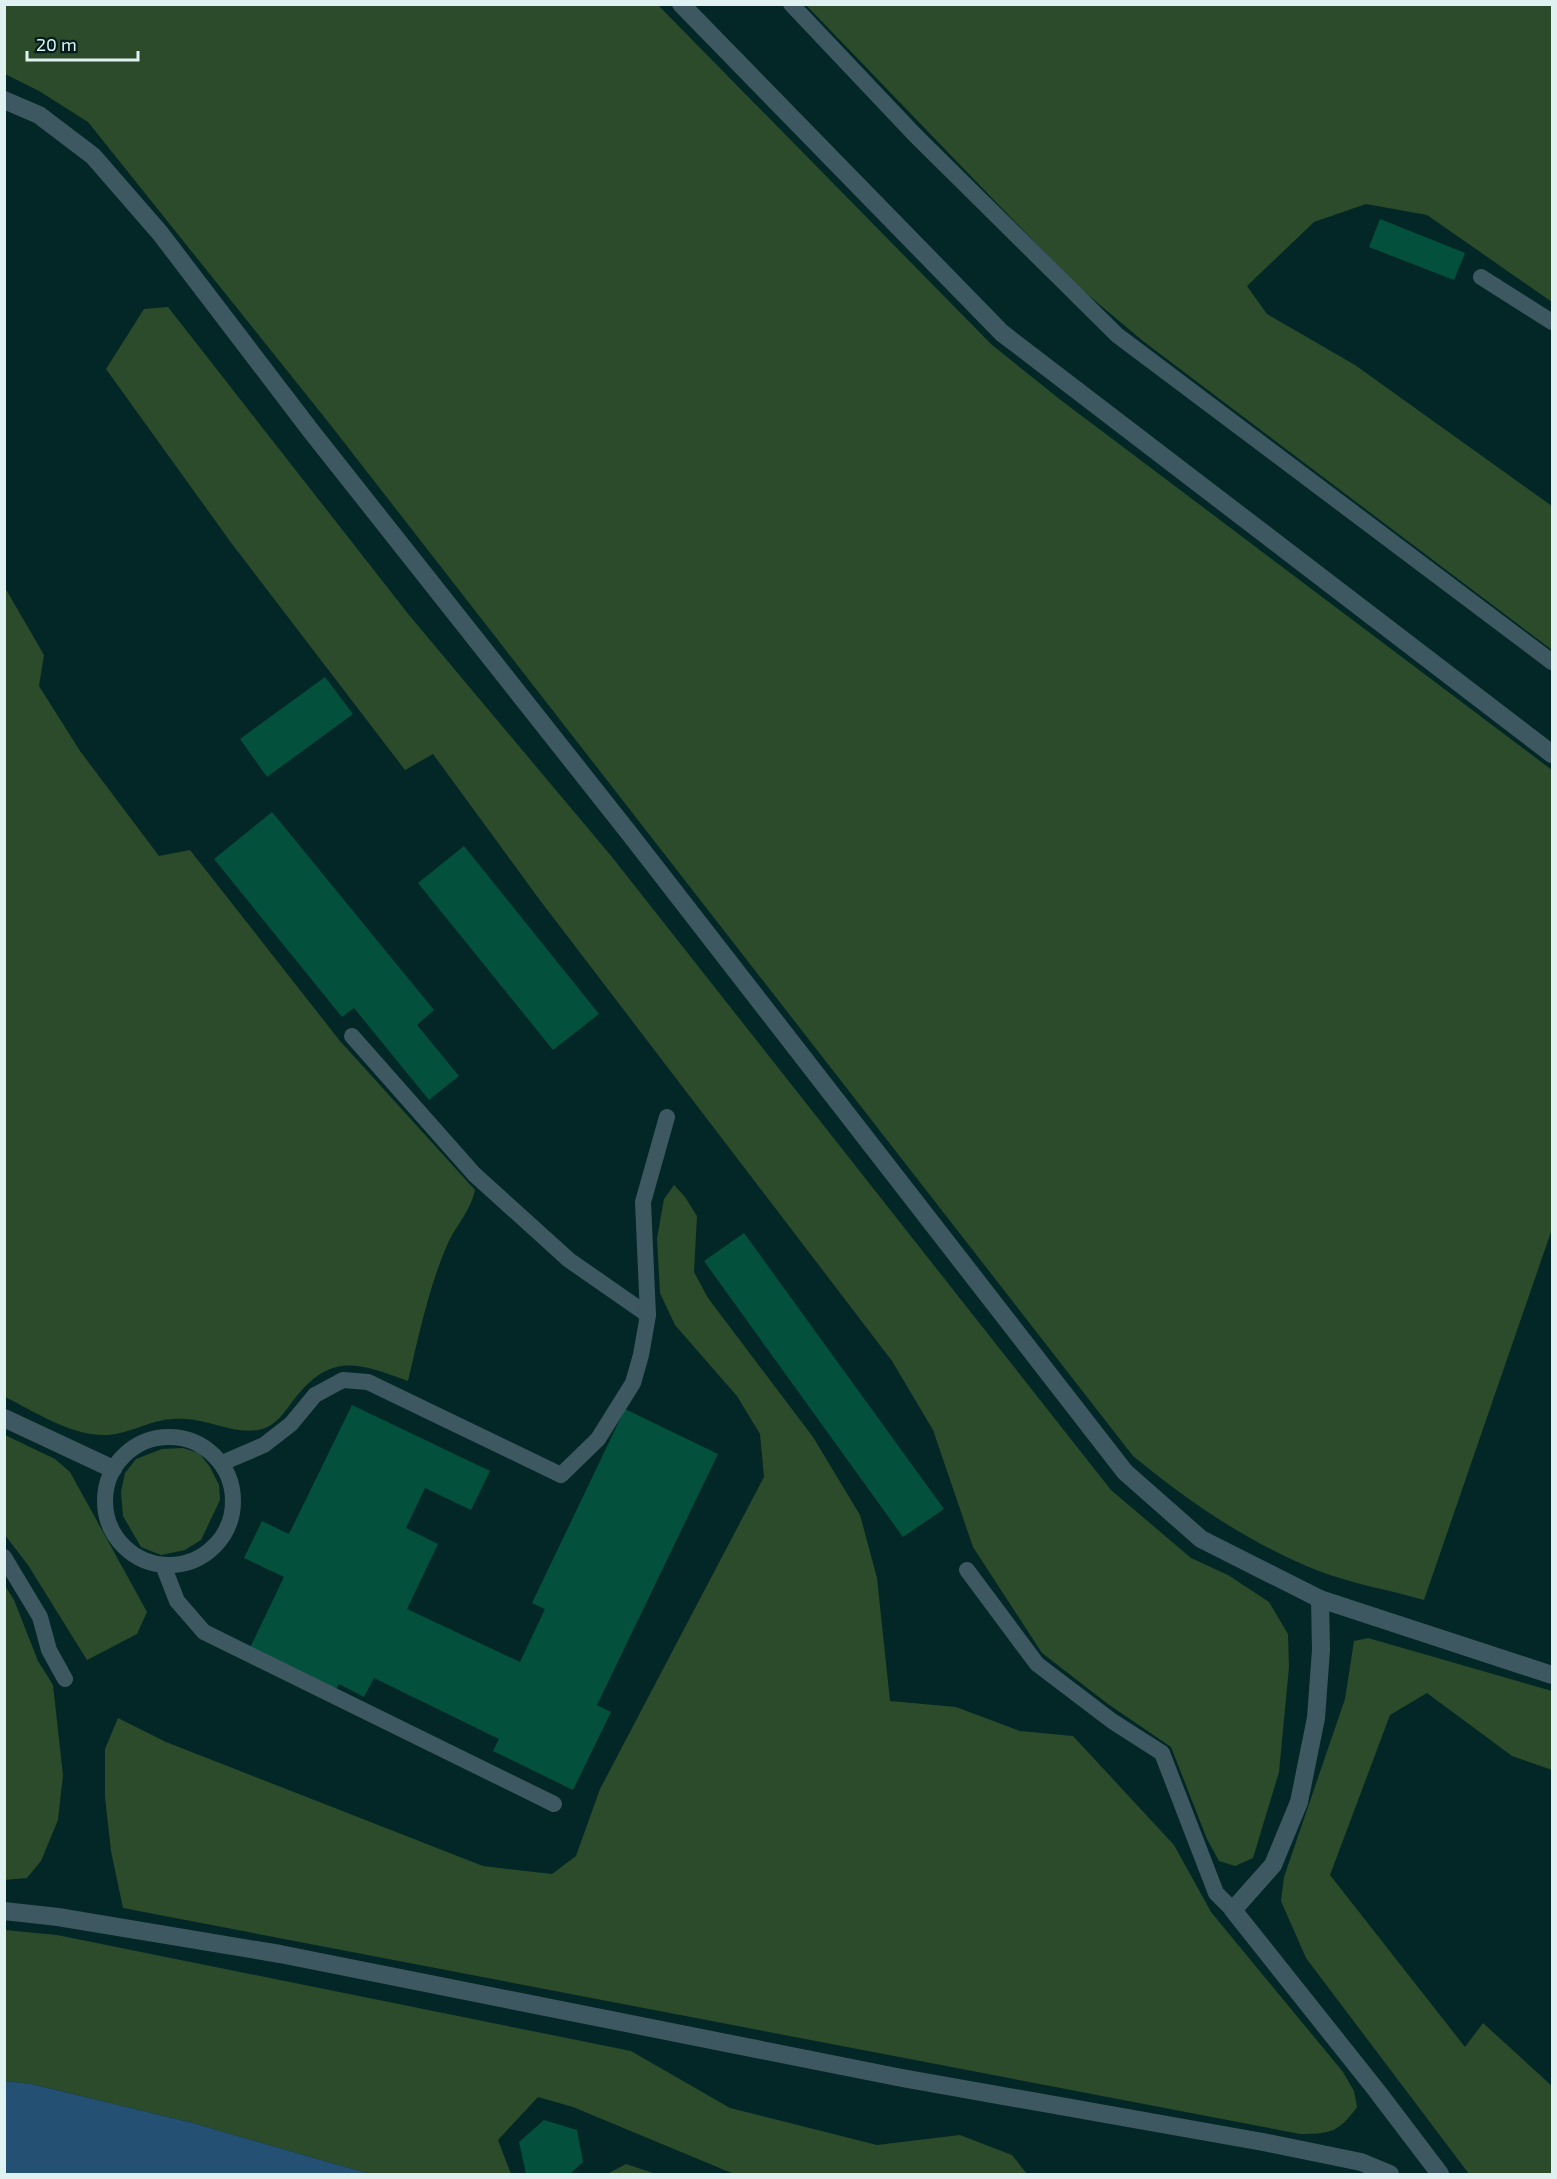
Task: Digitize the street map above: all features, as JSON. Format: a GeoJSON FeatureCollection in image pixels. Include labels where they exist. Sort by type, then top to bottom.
{"type":"FeatureCollection","features":[{"type":"Feature","properties":{"kind":"street"},"geometry":{"type":"LineString","coordinates":[[681,4],[1002,333],[1552,754]]}},
{"type":"Feature","properties":{"kind":"street"},"geometry":{"type":"LineString","coordinates":[[4,100],[39,115],[93,156],[160,233],[311,431],[629,832],[1125,1472],[1201,1539],[1320,1599],[1552,1676]]}},
{"type":"Feature","properties":{"kind":"street"},"geometry":{"type":"LineString","coordinates":[[4,1418],[113,1469]]}},
{"type":"Feature","properties":{"kind":"street"},"geometry":{"type":"LineString","coordinates":[[1320,1599],[1321,1650],[1316,1718],[1299,1802],[1273,1865],[1233,1910],[1377,2091],[1440,2175]]}},
{"type":"Feature","properties":{"kind":"street"},"geometry":{"type":"LineString","coordinates":[[4,1911],[58,1917],[280,1954],[902,2078],[1263,2142],[1361,2162],[1390,2175]]}},
{"type":"Feature","properties":{"kind":"lane"},"geometry":{"type":"LineString","coordinates":[[790,4],[915,135],[1117,335],[1552,662]]}},
{"type":"Feature","properties":{"kind":"lane"},"geometry":{"type":"LineString","coordinates":[[1481,277],[1552,322]]}},
{"type":"Feature","properties":{"kind":"lane"},"geometry":{"type":"LineString","coordinates":[[352,1036],[474,1174],[569,1260],[648,1315]]}},
{"type":"Feature","properties":{"kind":"lane"},"geometry":{"type":"LineString","coordinates":[[222,1463],[264,1445],[291,1424],[315,1395],[343,1380],[368,1382],[561,1475],[598,1439],[633,1383],[648,1315],[643,1202],[667,1117]]}},
{"type":"Feature","properties":{"kind":"lane"},"geometry":{"type":"LineString","coordinates":[[175,1436],[193,1440],[209,1450],[222,1463],[231,1480],[234,1497],[232,1516],[225,1533],[214,1548],[199,1558],[181,1564],[163,1565],[145,1561],[129,1551],[116,1538],[108,1522],[104,1504],[106,1485],[113,1469],[124,1454],[139,1444],[157,1437],[175,1436]]}},
{"type":"Feature","properties":{"kind":"lane"},"geometry":{"type":"LineString","coordinates":[[4,1557],[40,1617],[49,1650],[65,1679]]}},
{"type":"Feature","properties":{"kind":"lane"},"geometry":{"type":"LineString","coordinates":[[163,1565],[177,1601],[204,1632],[554,1804]]}},
{"type":"Feature","properties":{"kind":"lane"},"geometry":{"type":"LineString","coordinates":[[967,1570],[1037,1664],[1112,1721],[1162,1753],[1216,1893],[1233,1910]]}},
{"type":"Feature","properties":{"kind":"green space"},"geometry":{"type":"Polygon","coordinates":[[[5,4],[658,5],[992,345],[1062,401],[1552,770],[1552,1229],[1424,1600],[1332,1576],[1293,1560],[1221,1521],[1176,1490],[1133,1456],[329,423],[88,122],[39,91],[5,74],[5,4]]]}},
{"type":"Feature","properties":{"kind":"green space"},"geometry":{"type":"Polygon","coordinates":[[[806,5],[1552,5],[1552,302],[1427,215],[1366,204],[1314,222],[1247,286],[1267,314],[1355,365],[1552,506],[1552,650],[1143,341],[1075,284],[806,5]]]}},
{"type":"Feature","properties":{"kind":"green space"},"geometry":{"type":"Polygon","coordinates":[[[168,307],[409,615],[612,857],[1111,1490],[1191,1558],[1228,1575],[1269,1602],[1288,1634],[1289,1667],[1279,1772],[1253,1858],[1235,1866],[1219,1861],[1207,1839],[1171,1747],[1108,1704],[1042,1653],[973,1547],[933,1430],[892,1361],[539,899],[433,754],[405,770],[232,544],[106,369],[144,309],[168,307]]]}},
{"type":"Feature","properties":{"kind":"green space"},"geometry":{"type":"Polygon","coordinates":[[[4,586],[44,655],[39,686],[80,751],[159,856],[190,850],[340,1041],[475,1190],[467,1211],[448,1243],[435,1276],[408,1381],[358,1366],[332,1368],[306,1386],[276,1422],[253,1431],[243,1431],[195,1420],[176,1419],[159,1421],[120,1433],[90,1434],[60,1425],[5,1397],[4,586]]]}},
{"type":"Feature","properties":{"kind":"green space"},"geometry":{"type":"Polygon","coordinates":[[[674,1185],[697,1216],[694,1272],[708,1298],[813,1437],[860,1515],[877,1578],[890,1701],[956,1707],[1020,1731],[1073,1736],[1174,1845],[1211,1912],[1343,2072],[1354,2091],[1357,2107],[1339,2127],[1327,2132],[1300,2134],[123,1908],[111,1851],[105,1797],[105,1749],[118,1718],[166,1742],[483,1866],[552,1874],[576,1856],[600,1789],[764,1477],[760,1434],[737,1396],[675,1325],[660,1293],[657,1239],[664,1199],[674,1185]]]}},
{"type":"Feature","properties":{"kind":"green space"},"geometry":{"type":"Polygon","coordinates":[[[5,1435],[55,1459],[70,1472],[147,1612],[137,1634],[87,1660],[28,1565],[5,1535],[5,1435]]]}},
{"type":"Feature","properties":{"kind":"green space"},"geometry":{"type":"Polygon","coordinates":[[[183,1448],[199,1453],[210,1467],[219,1485],[220,1500],[201,1540],[185,1550],[161,1555],[141,1547],[123,1516],[121,1492],[125,1473],[136,1459],[162,1449],[183,1448]]]}},
{"type":"Feature","properties":{"kind":"green space"},"geometry":{"type":"Polygon","coordinates":[[[4,1584],[14,1600],[38,1661],[53,1685],[63,1775],[58,1820],[41,1861],[27,1878],[4,1880],[4,1584]]]}},
{"type":"Feature","properties":{"kind":"green space"},"geometry":{"type":"Polygon","coordinates":[[[1368,1638],[1552,1691],[1552,1770],[1512,1756],[1427,1693],[1390,1715],[1330,1875],[1465,2047],[1483,2023],[1552,2086],[1552,2174],[1469,2174],[1306,1958],[1281,1901],[1284,1877],[1345,1699],[1354,1641],[1368,1638]]]}},
{"type":"Feature","properties":{"kind":"green space"},"geometry":{"type":"Polygon","coordinates":[[[5,1930],[57,1935],[631,2051],[730,2108],[877,2145],[960,2135],[1012,2155],[1027,2174],[734,2174],[573,2107],[538,2097],[498,2140],[511,2174],[370,2174],[189,2122],[31,2084],[5,2081],[5,1930]]]}},
{"type":"Feature","properties":{"kind":"green space"},"geometry":{"type":"Polygon","coordinates":[[[626,2164],[656,2174],[607,2174],[626,2164]]]}},
{"type":"Feature","properties":{"kind":"water"},"geometry":{"type":"Polygon","coordinates":[[[5,2081],[31,2084],[189,2122],[370,2174],[5,2174],[5,2081]]]}},
{"type":"Feature","properties":{"kind":"building"},"geometry":{"type":"Polygon","coordinates":[[[1380,219],[1465,253],[1454,280],[1369,247],[1380,219]]]}},
{"type":"Feature","properties":{"kind":"building"},"geometry":{"type":"Polygon","coordinates":[[[325,677],[353,714],[267,777],[240,739],[325,677]]]}},
{"type":"Feature","properties":{"kind":"building"},"geometry":{"type":"Polygon","coordinates":[[[272,812],[434,1010],[417,1025],[459,1076],[429,1100],[354,1008],[342,1017],[214,859],[272,812]]]}},
{"type":"Feature","properties":{"kind":"building"},"geometry":{"type":"Polygon","coordinates":[[[464,846],[599,1014],[553,1050],[418,883],[464,846]]]}},
{"type":"Feature","properties":{"kind":"building"},"geometry":{"type":"Polygon","coordinates":[[[744,1233],[944,1509],[903,1537],[704,1261],[744,1233]]]}},
{"type":"Feature","properties":{"kind":"building"},"geometry":{"type":"Polygon","coordinates":[[[352,1405],[490,1471],[471,1510],[425,1488],[406,1528],[438,1544],[407,1609],[520,1662],[545,1609],[532,1603],[625,1409],[718,1454],[597,1705],[611,1712],[573,1790],[493,1751],[499,1739],[374,1678],[364,1697],[339,1684],[333,1695],[247,1654],[284,1577],[244,1558],[262,1521],[289,1534],[352,1405]]]}},
{"type":"Feature","properties":{"kind":"building"},"geometry":{"type":"Polygon","coordinates":[[[544,2120],[577,2130],[583,2162],[570,2174],[526,2174],[519,2142],[544,2120]]]}}]}
